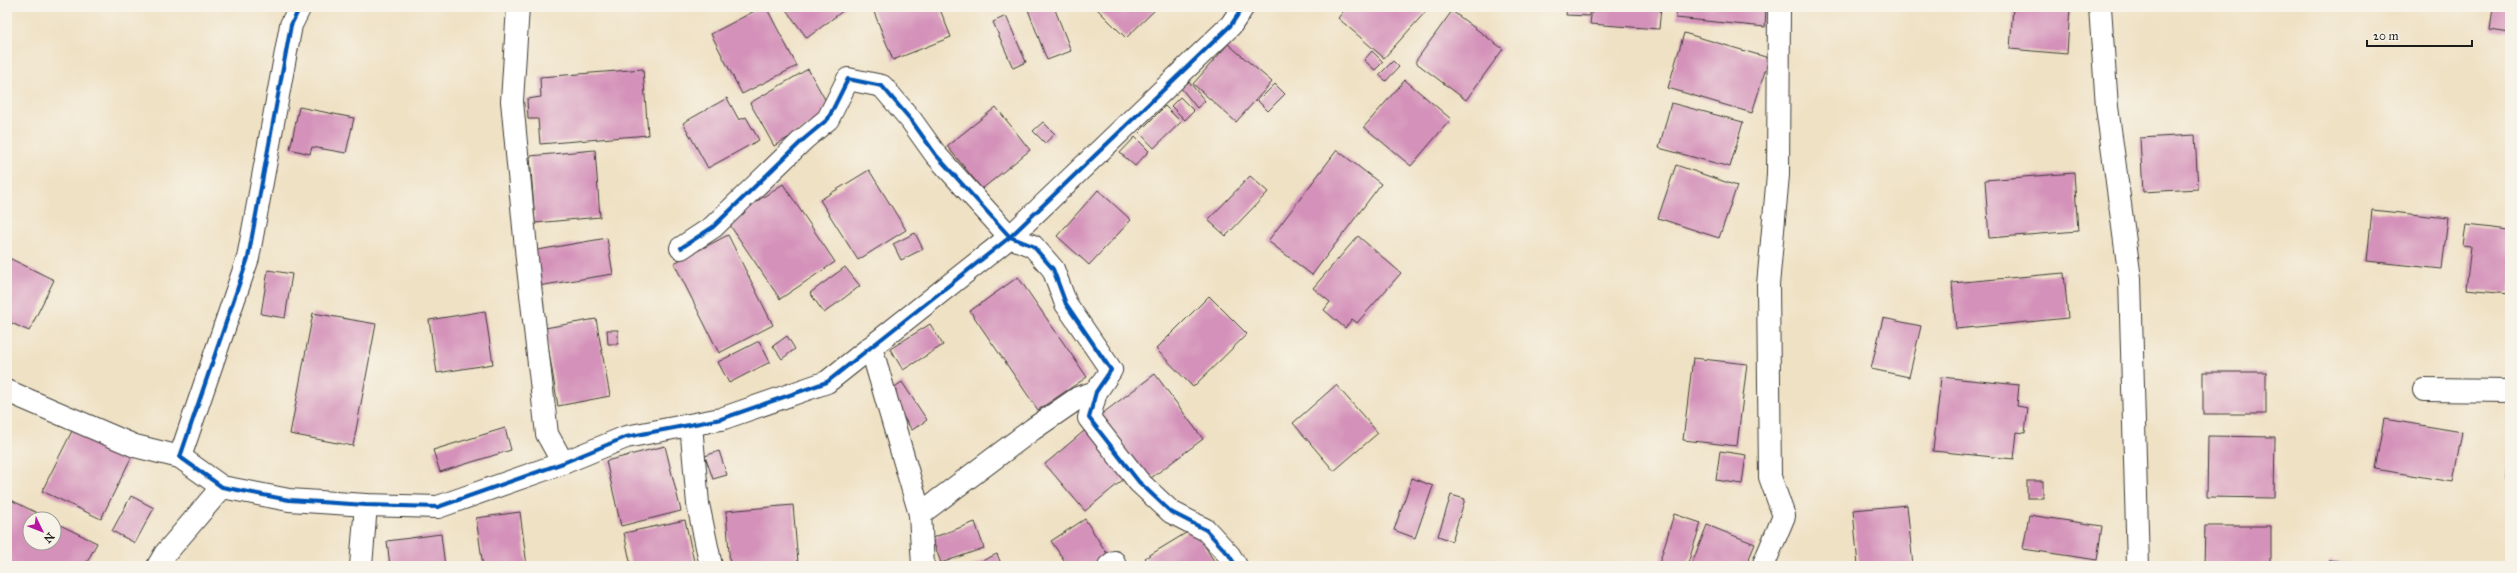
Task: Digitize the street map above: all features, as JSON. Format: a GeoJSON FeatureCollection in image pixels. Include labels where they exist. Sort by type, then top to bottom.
{"type":"FeatureCollection","features":[{"type":"Feature","properties":{"kind":"street"},"geometry":{"type":"LineString","coordinates":[[180,457],[248,258],[291,24],[300,7]]}},
{"type":"Feature","properties":{"kind":"street"},"geometry":{"type":"LineString","coordinates":[[518,7],[512,101],[527,259],[548,434],[563,462]]}},
{"type":"Feature","properties":{"kind":"street"},"geometry":{"type":"LineString","coordinates":[[7,391],[135,446],[180,457],[222,487],[289,500],[366,506],[438,507],[563,462],[626,437],[721,419],[827,382],[1010,237],[1231,25],[1243,7]]}},
{"type":"Feature","properties":{"kind":"street"},"geometry":{"type":"LineString","coordinates":[[1764,566],[1784,516],[1770,477],[1769,470],[1768,285],[1778,175],[1779,7]]}},
{"type":"Feature","properties":{"kind":"street"},"geometry":{"type":"LineString","coordinates":[[2100,7],[2107,107],[2130,279],[2138,566]]}},
{"type":"Feature","properties":{"kind":"street"},"geometry":{"type":"LineString","coordinates":[[681,248],[713,227],[804,139],[828,119],[848,79],[882,86],[911,120],[936,155],[1010,237],[1033,246],[1053,269],[1066,304],[1111,370],[1096,392],[1089,418],[1139,482],[1171,512],[1206,530],[1229,555],[1236,566]]}},
{"type":"Feature","properties":{"kind":"street"},"geometry":{"type":"LineString","coordinates":[[871,347],[920,514],[923,566]]}},
{"type":"Feature","properties":{"kind":"street"},"geometry":{"type":"LineString","coordinates":[[2424,390],[2510,391]]}},
{"type":"Feature","properties":{"kind":"street"},"geometry":{"type":"LineString","coordinates":[[920,514],[971,474],[1065,407],[1078,398],[1096,392]]}},
{"type":"Feature","properties":{"kind":"street"},"geometry":{"type":"LineString","coordinates":[[691,425],[698,504],[711,566]]}},
{"type":"Feature","properties":{"kind":"street"},"geometry":{"type":"LineString","coordinates":[[158,566],[165,554],[222,487]]}},
{"type":"Feature","properties":{"kind":"street"},"geometry":{"type":"LineString","coordinates":[[361,566],[366,506]]}},
{"type":"Feature","properties":{"kind":"building"},"geometry":{"type":"Polygon","coordinates":[[[762,7],[766,7],[797,66],[742,94],[711,34],[762,7]]]}},
{"type":"Feature","properties":{"kind":"building"},"geometry":{"type":"Polygon","coordinates":[[[784,7],[848,7],[807,38],[784,7]]]}},
{"type":"Feature","properties":{"kind":"building"},"geometry":{"type":"Polygon","coordinates":[[[872,7],[939,7],[951,37],[893,60],[872,7]]]}},
{"type":"Feature","properties":{"kind":"building"},"geometry":{"type":"Polygon","coordinates":[[[1027,7],[1054,7],[1071,51],[1047,60],[1027,7]]]}},
{"type":"Feature","properties":{"kind":"building"},"geometry":{"type":"Polygon","coordinates":[[[1095,7],[1158,7],[1126,38],[1095,7]]]}},
{"type":"Feature","properties":{"kind":"building"},"geometry":{"type":"Polygon","coordinates":[[[1347,7],[1426,7],[1428,9],[1384,58],[1338,18],[1347,7]]]}},
{"type":"Feature","properties":{"kind":"building"},"geometry":{"type":"Polygon","coordinates":[[[1567,7],[1589,7],[1589,16],[1566,15],[1567,7]]]}},
{"type":"Feature","properties":{"kind":"building"},"geometry":{"type":"Polygon","coordinates":[[[1592,7],[1661,7],[1659,29],[1590,24],[1592,7]]]}},
{"type":"Feature","properties":{"kind":"building"},"geometry":{"type":"Polygon","coordinates":[[[1677,7],[1766,7],[1765,27],[1676,18],[1677,7]]]}},
{"type":"Feature","properties":{"kind":"building"},"geometry":{"type":"Polygon","coordinates":[[[2013,7],[2070,7],[2067,54],[2010,49],[2013,7]]]}},
{"type":"Feature","properties":{"kind":"building"},"geometry":{"type":"Polygon","coordinates":[[[2493,7],[2510,7],[2510,33],[2490,30],[2493,7]]]}},
{"type":"Feature","properties":{"kind":"building"},"geometry":{"type":"Polygon","coordinates":[[[1452,11],[1503,49],[1466,100],[1415,62],[1452,11]]]}},
{"type":"Feature","properties":{"kind":"building"},"geometry":{"type":"Polygon","coordinates":[[[1006,16],[1026,62],[1013,68],[993,22],[1006,16]]]}},
{"type":"Feature","properties":{"kind":"building"},"geometry":{"type":"Polygon","coordinates":[[[1684,33],[1769,58],[1752,113],[1668,88],[1684,33]]]}},
{"type":"Feature","properties":{"kind":"building"},"geometry":{"type":"Polygon","coordinates":[[[1228,44],[1272,82],[1236,122],[1193,84],[1228,44]]]}},
{"type":"Feature","properties":{"kind":"building"},"geometry":{"type":"Polygon","coordinates":[[[1372,51],[1383,62],[1375,70],[1364,60],[1372,51]]]}},
{"type":"Feature","properties":{"kind":"building"},"geometry":{"type":"Polygon","coordinates":[[[1393,61],[1399,67],[1386,81],[1379,75],[1393,61]]]}},
{"type":"Feature","properties":{"kind":"building"},"geometry":{"type":"Polygon","coordinates":[[[643,69],[648,135],[540,144],[538,119],[528,119],[527,99],[541,97],[540,77],[643,69]]]}},
{"type":"Feature","properties":{"kind":"building"},"geometry":{"type":"Polygon","coordinates":[[[808,69],[832,112],[774,146],[750,103],[808,69]]]}},
{"type":"Feature","properties":{"kind":"building"},"geometry":{"type":"Polygon","coordinates":[[[1405,80],[1451,119],[1411,166],[1364,127],[1405,80]]]}},
{"type":"Feature","properties":{"kind":"building"},"geometry":{"type":"Polygon","coordinates":[[[1189,82],[1205,101],[1197,108],[1181,88],[1189,82]]]}},
{"type":"Feature","properties":{"kind":"building"},"geometry":{"type":"Polygon","coordinates":[[[1275,84],[1285,94],[1268,111],[1258,101],[1275,84]]]}},
{"type":"Feature","properties":{"kind":"building"},"geometry":{"type":"Polygon","coordinates":[[[1180,97],[1194,111],[1185,120],[1171,106],[1180,97]]]}},
{"type":"Feature","properties":{"kind":"building"},"geometry":{"type":"Polygon","coordinates":[[[727,98],[739,120],[746,117],[759,140],[708,168],[683,123],[727,98]]]}},
{"type":"Feature","properties":{"kind":"building"},"geometry":{"type":"Polygon","coordinates":[[[1671,103],[1743,122],[1730,167],[1659,148],[1671,103]]]}},
{"type":"Feature","properties":{"kind":"building"},"geometry":{"type":"Polygon","coordinates":[[[1165,106],[1181,122],[1154,148],[1139,132],[1165,106]]]}},
{"type":"Feature","properties":{"kind":"building"},"geometry":{"type":"Polygon","coordinates":[[[299,107],[354,118],[346,153],[312,147],[310,154],[290,149],[299,107]]]}},
{"type":"Feature","properties":{"kind":"building"},"geometry":{"type":"Polygon","coordinates":[[[996,107],[1030,150],[982,189],[947,146],[996,107]]]}},
{"type":"Feature","properties":{"kind":"building"},"geometry":{"type":"Polygon","coordinates":[[[1043,122],[1055,134],[1045,143],[1033,131],[1043,122]]]}},
{"type":"Feature","properties":{"kind":"building"},"geometry":{"type":"Polygon","coordinates":[[[2195,135],[2198,189],[2143,192],[2140,138],[2195,135]]]}},
{"type":"Feature","properties":{"kind":"building"},"geometry":{"type":"Polygon","coordinates":[[[1135,137],[1149,151],[1135,166],[1120,153],[1135,137]]]}},
{"type":"Feature","properties":{"kind":"building"},"geometry":{"type":"Polygon","coordinates":[[[595,150],[600,217],[535,223],[530,156],[595,150]]]}},
{"type":"Feature","properties":{"kind":"building"},"geometry":{"type":"Polygon","coordinates":[[[1337,150],[1381,184],[1312,275],[1268,241],[1337,150]]]}},
{"type":"Feature","properties":{"kind":"building"},"geometry":{"type":"Polygon","coordinates":[[[1676,165],[1737,186],[1719,238],[1658,218],[1676,165]]]}},
{"type":"Feature","properties":{"kind":"building"},"geometry":{"type":"Polygon","coordinates":[[[869,170],[906,230],[858,260],[820,200],[869,170]]]}},
{"type":"Feature","properties":{"kind":"building"},"geometry":{"type":"Polygon","coordinates":[[[2074,173],[2078,231],[1989,238],[1985,180],[2074,173]]]}},
{"type":"Feature","properties":{"kind":"building"},"geometry":{"type":"Polygon","coordinates":[[[1250,176],[1268,192],[1226,236],[1208,220],[1250,176]]]}},
{"type":"Feature","properties":{"kind":"building"},"geometry":{"type":"Polygon","coordinates":[[[783,184],[835,262],[780,299],[727,221],[783,184]]]}},
{"type":"Feature","properties":{"kind":"building"},"geometry":{"type":"Polygon","coordinates":[[[1098,190],[1131,220],[1089,265],[1057,236],[1098,190]]]}},
{"type":"Feature","properties":{"kind":"building"},"geometry":{"type":"Polygon","coordinates":[[[2372,210],[2448,218],[2442,269],[2367,261],[2372,210]]]}},
{"type":"Feature","properties":{"kind":"building"},"geometry":{"type":"Polygon","coordinates":[[[2466,225],[2510,230],[2510,293],[2466,289],[2471,246],[2463,245],[2466,225]]]}},
{"type":"Feature","properties":{"kind":"building"},"geometry":{"type":"Polygon","coordinates":[[[915,233],[923,249],[901,260],[893,244],[915,233]]]}},
{"type":"Feature","properties":{"kind":"building"},"geometry":{"type":"Polygon","coordinates":[[[728,235],[773,325],[719,353],[674,263],[728,235]]]}},
{"type":"Feature","properties":{"kind":"building"},"geometry":{"type":"Polygon","coordinates":[[[1358,236],[1401,273],[1357,323],[1352,319],[1345,328],[1324,310],[1330,302],[1313,288],[1358,236]]]}},
{"type":"Feature","properties":{"kind":"building"},"geometry":{"type":"Polygon","coordinates":[[[607,238],[613,274],[538,286],[532,251],[607,238]]]}},
{"type":"Feature","properties":{"kind":"building"},"geometry":{"type":"Polygon","coordinates":[[[7,257],[54,280],[29,331],[7,321],[7,257]]]}},
{"type":"Feature","properties":{"kind":"building"},"geometry":{"type":"Polygon","coordinates":[[[845,267],[860,286],[824,313],[810,293],[845,267]]]}},
{"type":"Feature","properties":{"kind":"building"},"geometry":{"type":"Polygon","coordinates":[[[268,270],[292,274],[285,318],[261,314],[268,270]]]}},
{"type":"Feature","properties":{"kind":"building"},"geometry":{"type":"Polygon","coordinates":[[[2064,273],[2068,318],[1956,329],[1952,283],[2064,273]]]}},
{"type":"Feature","properties":{"kind":"building"},"geometry":{"type":"Polygon","coordinates":[[[1018,277],[1087,377],[1038,410],[970,311],[1018,277]]]}},
{"type":"Feature","properties":{"kind":"building"},"geometry":{"type":"Polygon","coordinates":[[[1209,296],[1247,334],[1193,387],[1156,349],[1209,296]]]}},
{"type":"Feature","properties":{"kind":"building"},"geometry":{"type":"Polygon","coordinates":[[[485,311],[493,364],[437,373],[429,320],[485,311]]]}},
{"type":"Feature","properties":{"kind":"building"},"geometry":{"type":"Polygon","coordinates":[[[313,313],[376,324],[353,446],[290,434],[313,313]]]}},
{"type":"Feature","properties":{"kind":"building"},"geometry":{"type":"Polygon","coordinates":[[[1883,318],[1921,326],[1909,377],[1871,369],[1883,318]]]}},
{"type":"Feature","properties":{"kind":"building"},"geometry":{"type":"Polygon","coordinates":[[[596,319],[610,396],[558,406],[545,328],[596,319]]]}},
{"type":"Feature","properties":{"kind":"building"},"geometry":{"type":"Polygon","coordinates":[[[930,324],[943,345],[903,370],[890,349],[930,324]]]}},
{"type":"Feature","properties":{"kind":"building"},"geometry":{"type":"Polygon","coordinates":[[[607,330],[618,330],[618,344],[608,344],[607,330]]]}},
{"type":"Feature","properties":{"kind":"building"},"geometry":{"type":"Polygon","coordinates":[[[787,336],[795,349],[782,359],[773,346],[787,336]]]}},
{"type":"Feature","properties":{"kind":"building"},"geometry":{"type":"Polygon","coordinates":[[[759,341],[770,362],[729,383],[718,362],[759,341]]]}},
{"type":"Feature","properties":{"kind":"building"},"geometry":{"type":"Polygon","coordinates":[[[1693,358],[1747,364],[1737,446],[1683,440],[1693,358]]]}},
{"type":"Feature","properties":{"kind":"building"},"geometry":{"type":"Polygon","coordinates":[[[2203,372],[2266,372],[2266,414],[2203,414],[2203,372]]]}},
{"type":"Feature","properties":{"kind":"building"},"geometry":{"type":"Polygon","coordinates":[[[1155,374],[1203,439],[1147,481],[1099,416],[1155,374]]]}},
{"type":"Feature","properties":{"kind":"building"},"geometry":{"type":"Polygon","coordinates":[[[1941,377],[2019,385],[2017,406],[2028,408],[2025,433],[2017,432],[2014,459],[1933,451],[1941,377]]]}},
{"type":"Feature","properties":{"kind":"building"},"geometry":{"type":"Polygon","coordinates":[[[902,382],[927,420],[912,430],[887,392],[902,382]]]}},
{"type":"Feature","properties":{"kind":"building"},"geometry":{"type":"Polygon","coordinates":[[[1336,385],[1378,433],[1334,471],[1293,423],[1336,385]]]}},
{"type":"Feature","properties":{"kind":"building"},"geometry":{"type":"Polygon","coordinates":[[[2384,419],[2462,432],[2453,482],[2375,469],[2384,419]]]}},
{"type":"Feature","properties":{"kind":"building"},"geometry":{"type":"Polygon","coordinates":[[[1090,426],[1130,474],[1085,511],[1045,464],[1090,426]]]}},
{"type":"Feature","properties":{"kind":"building"},"geometry":{"type":"Polygon","coordinates":[[[74,427],[132,456],[101,519],[42,491],[74,427]]]}},
{"type":"Feature","properties":{"kind":"building"},"geometry":{"type":"Polygon","coordinates":[[[505,428],[511,450],[440,472],[433,450],[505,428]]]}},
{"type":"Feature","properties":{"kind":"building"},"geometry":{"type":"Polygon","coordinates":[[[2208,436],[2275,437],[2274,498],[2207,497],[2208,436]]]}},
{"type":"Feature","properties":{"kind":"building"},"geometry":{"type":"Polygon","coordinates":[[[665,446],[681,511],[621,526],[606,461],[665,446]]]}},
{"type":"Feature","properties":{"kind":"building"},"geometry":{"type":"Polygon","coordinates":[[[719,451],[727,475],[713,479],[705,456],[719,451]]]}},
{"type":"Feature","properties":{"kind":"building"},"geometry":{"type":"Polygon","coordinates":[[[1720,451],[1746,455],[1742,484],[1716,480],[1720,451]]]}},
{"type":"Feature","properties":{"kind":"building"},"geometry":{"type":"Polygon","coordinates":[[[2508,459],[2510,459],[2510,479],[2507,479],[2508,459]]]}},
{"type":"Feature","properties":{"kind":"building"},"geometry":{"type":"Polygon","coordinates":[[[1412,478],[1433,486],[1415,538],[1394,530],[1412,478]]]}},
{"type":"Feature","properties":{"kind":"building"},"geometry":{"type":"Polygon","coordinates":[[[2027,481],[2043,481],[2043,498],[2027,498],[2027,481]]]}},
{"type":"Feature","properties":{"kind":"building"},"geometry":{"type":"Polygon","coordinates":[[[1451,495],[1465,499],[1452,541],[1438,536],[1451,495]]]}},
{"type":"Feature","properties":{"kind":"building"},"geometry":{"type":"Polygon","coordinates":[[[131,496],[154,508],[135,543],[112,531],[131,496]]]}},
{"type":"Feature","properties":{"kind":"building"},"geometry":{"type":"Polygon","coordinates":[[[7,498],[33,511],[22,511],[22,551],[62,551],[62,526],[97,543],[85,566],[12,566],[7,563],[7,498]]]}},
{"type":"Feature","properties":{"kind":"building"},"geometry":{"type":"Polygon","coordinates":[[[793,505],[798,563],[730,566],[726,511],[793,505]]]}},
{"type":"Feature","properties":{"kind":"building"},"geometry":{"type":"Polygon","coordinates":[[[1907,505],[1913,566],[1858,566],[1853,510],[1907,505]]]}},
{"type":"Feature","properties":{"kind":"building"},"geometry":{"type":"Polygon","coordinates":[[[520,512],[527,566],[483,566],[476,518],[520,512]]]}},
{"type":"Feature","properties":{"kind":"building"},"geometry":{"type":"Polygon","coordinates":[[[1674,514],[1701,523],[1687,566],[1659,564],[1674,514]]]}},
{"type":"Feature","properties":{"kind":"building"},"geometry":{"type":"Polygon","coordinates":[[[2029,515],[2102,526],[2097,560],[2023,549],[2029,515]]]}},
{"type":"Feature","properties":{"kind":"building"},"geometry":{"type":"Polygon","coordinates":[[[1085,519],[1111,560],[1102,566],[1068,566],[1051,541],[1085,519]]]}},
{"type":"Feature","properties":{"kind":"building"},"geometry":{"type":"Polygon","coordinates":[[[685,520],[695,566],[631,566],[624,533],[685,520]]]}},
{"type":"Feature","properties":{"kind":"building"},"geometry":{"type":"Polygon","coordinates":[[[975,522],[984,548],[941,563],[932,538],[975,522]]]}},
{"type":"Feature","properties":{"kind":"building"},"geometry":{"type":"Polygon","coordinates":[[[1707,525],[1755,544],[1746,566],[1691,566],[1707,525]]]}},
{"type":"Feature","properties":{"kind":"building"},"geometry":{"type":"Polygon","coordinates":[[[2205,526],[2271,526],[2271,566],[2204,566],[2205,526]]]}},
{"type":"Feature","properties":{"kind":"building"},"geometry":{"type":"Polygon","coordinates":[[[1194,528],[1217,566],[1150,566],[1145,558],[1194,528]]]}},
{"type":"Feature","properties":{"kind":"building"},"geometry":{"type":"Polygon","coordinates":[[[441,534],[445,566],[390,566],[387,541],[441,534]]]}},
{"type":"Feature","properties":{"kind":"building"},"geometry":{"type":"Polygon","coordinates":[[[997,554],[1002,566],[971,566],[997,554]]]}},
{"type":"Feature","properties":{"kind":"building"},"geometry":{"type":"Polygon","coordinates":[[[2329,560],[2362,565],[2329,566],[2329,560]]]}},
{"type":"Feature","properties":{"kind":"cycle path"},"geometry":{"type":"LineString","coordinates":[[300,7],[291,25],[248,258],[180,457],[222,487],[289,500],[366,505],[438,507],[563,463],[626,437],[721,419],[827,382],[1010,237],[1231,25],[1243,7]]}},
{"type":"Feature","properties":{"kind":"cycle path"},"geometry":{"type":"LineString","coordinates":[[681,248],[713,227],[804,139],[828,119],[848,79],[882,86],[911,120],[936,155],[1010,237],[1033,246],[1053,269],[1066,304],[1111,370],[1096,392],[1089,418],[1139,482],[1171,512],[1206,530],[1229,555],[1236,566]]}}]}
